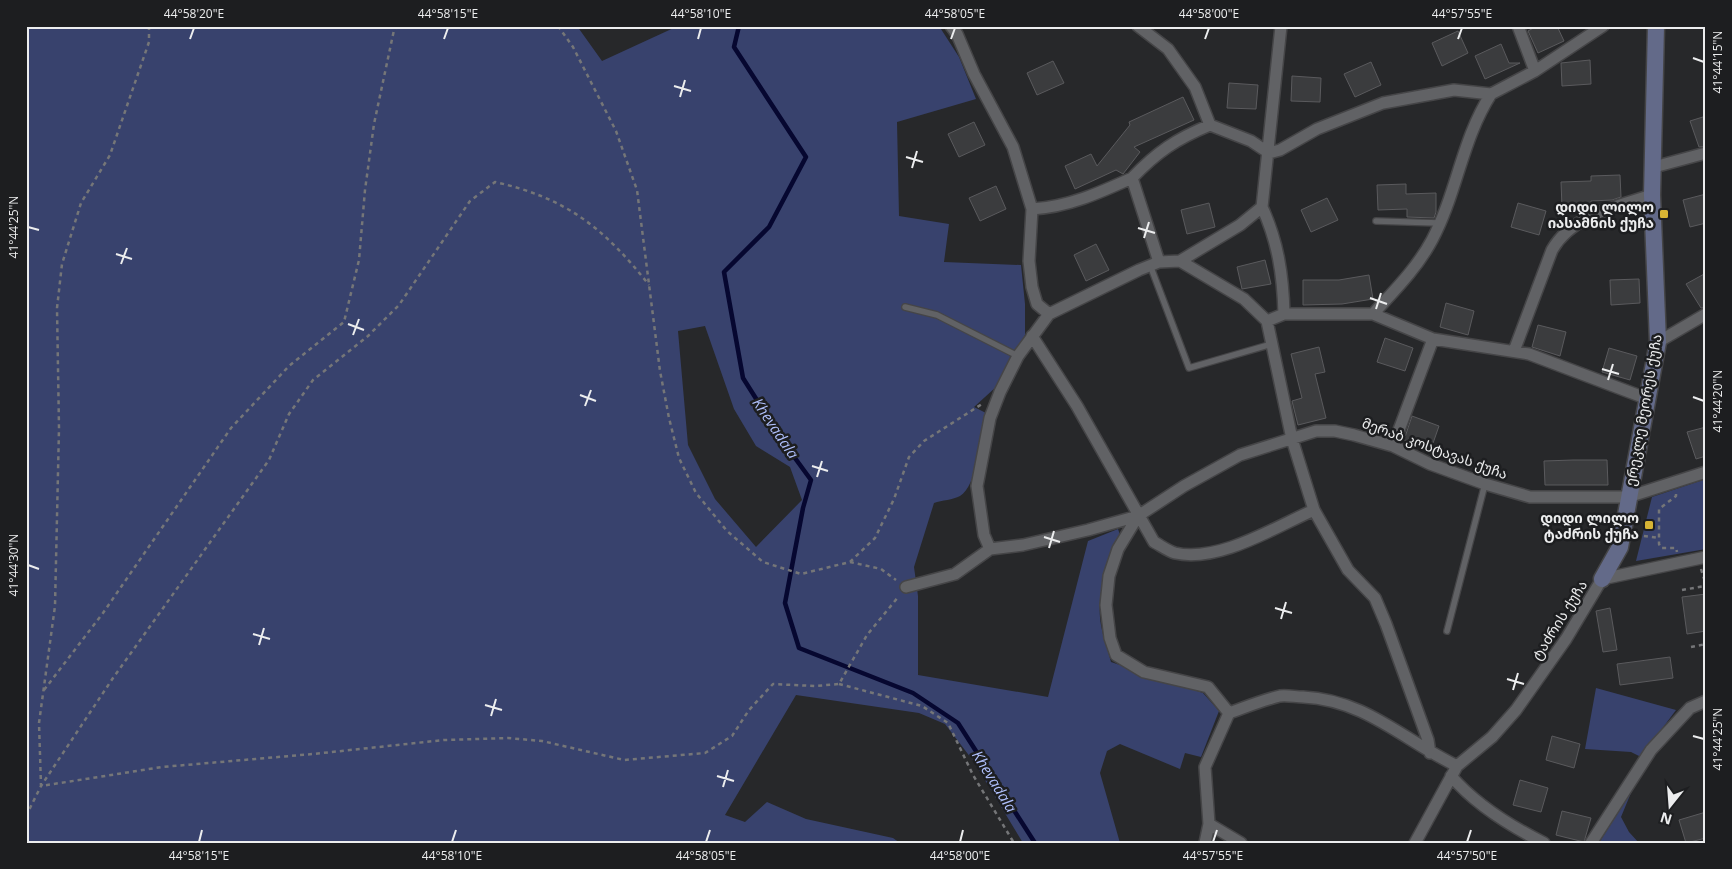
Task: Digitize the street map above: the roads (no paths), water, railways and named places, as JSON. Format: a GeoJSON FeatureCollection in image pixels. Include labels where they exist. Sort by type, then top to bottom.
{"type":"FeatureCollection","features":[{"type":"Feature","properties":{"kind":"street"},"geometry":{"type":"LineString","coordinates":[[951,26],[957,34],[974,74],[1013,147],[1032,209],[1029,261],[1032,286],[1037,304],[1049,314]]}},
{"type":"Feature","properties":{"kind":"street"},"geometry":{"type":"LineString","coordinates":[[1138,26],[1168,49],[1195,87],[1210,125]]}},
{"type":"Feature","properties":{"kind":"street"},"geometry":{"type":"LineString","coordinates":[[1281,26],[1262,207],[1278,251],[1283,278],[1284,314]]}},
{"type":"Feature","properties":{"kind":"street"},"geometry":{"type":"LineString","coordinates":[[1518,26],[1535,71]]}},
{"type":"Feature","properties":{"kind":"street"},"geometry":{"type":"LineString","coordinates":[[1269,153],[1280,150],[1317,129],[1383,103],[1454,90],[1491,94],[1535,71],[1603,26]]}},
{"type":"Feature","properties":{"kind":"street","name":"ერეკლე მეორეს ქუჩა"},"geometry":{"type":"LineString","coordinates":[[1602,579],[1620,547],[1658,342],[1652,195],[1656,26]]}},
{"type":"Feature","properties":{"kind":"street"},"geometry":{"type":"LineString","coordinates":[[1372,314],[1409,275],[1433,239],[1471,134],[1491,94]]}},
{"type":"Feature","properties":{"kind":"street"},"geometry":{"type":"LineString","coordinates":[[1032,209],[1056,207],[1093,195],[1132,178],[1153,156],[1180,138],[1210,125],[1252,141],[1269,153]]}},
{"type":"Feature","properties":{"kind":"street"},"geometry":{"type":"LineString","coordinates":[[1654,167],[1706,154]]}},
{"type":"Feature","properties":{"kind":"street"},"geometry":{"type":"LineString","coordinates":[[1132,178],[1154,264]]}},
{"type":"Feature","properties":{"kind":"street"},"geometry":{"type":"LineString","coordinates":[[1514,351],[1552,250],[1561,235],[1581,220],[1652,195]]}},
{"type":"Feature","properties":{"kind":"street"},"geometry":{"type":"LineString","coordinates":[[990,549],[984,534],[977,486],[990,418],[1000,392],[1018,356],[1049,314],[1154,264],[1180,261],[1240,225],[1262,207]]}},
{"type":"Feature","properties":{"kind":"street"},"geometry":{"type":"LineString","coordinates":[[1180,261],[1244,299],[1267,321],[1292,439],[1314,510],[1348,570],[1375,598],[1428,740],[1430,753]]}},
{"type":"Feature","properties":{"kind":"street"},"geometry":{"type":"LineString","coordinates":[[1267,321],[1284,314],[1372,314],[1432,339],[1528,354],[1648,399]]}},
{"type":"Feature","properties":{"kind":"street"},"geometry":{"type":"LineString","coordinates":[[1658,342],[1706,314]]}},
{"type":"Feature","properties":{"kind":"street"},"geometry":{"type":"LineString","coordinates":[[1032,336],[1077,406],[1154,542],[1173,553],[1195,554],[1223,551],[1314,510]]}},
{"type":"Feature","properties":{"kind":"street"},"geometry":{"type":"LineString","coordinates":[[1393,446],[1432,339]]}},
{"type":"Feature","properties":{"kind":"street","name":"მერაბ კოსტავას ქუჩა"},"geometry":{"type":"LineString","coordinates":[[906,587],[955,574],[990,549],[1042,541],[1138,516],[1184,486],[1240,455],[1316,432],[1335,431],[1393,446],[1430,464],[1485,484],[1530,497],[1628,497],[1706,472]]}},
{"type":"Feature","properties":{"kind":"street"},"geometry":{"type":"LineString","coordinates":[[1138,516],[1118,549],[1109,576],[1106,605],[1110,638],[1116,655],[1144,672],[1208,687],[1229,713]]}},
{"type":"Feature","properties":{"kind":"street"},"geometry":{"type":"LineString","coordinates":[[1602,579],[1702,557]]}},
{"type":"Feature","properties":{"kind":"street","name":"ტაძრის ქუჩა"},"geometry":{"type":"LineString","coordinates":[[1415,843],[1454,771],[1492,737],[1516,710],[1566,639],[1602,579]]}},
{"type":"Feature","properties":{"kind":"street"},"geometry":{"type":"LineString","coordinates":[[1205,843],[1209,824],[1205,767],[1229,713],[1281,696],[1326,698],[1359,709],[1430,753],[1454,771],[1461,788],[1512,827],[1544,843]]}},
{"type":"Feature","properties":{"kind":"street"},"geometry":{"type":"LineString","coordinates":[[1592,843],[1651,750],[1690,708],[1706,701]]}},
{"type":"Feature","properties":{"kind":"street"},"geometry":{"type":"LineString","coordinates":[[1209,824],[1241,843]]}},
{"type":"Feature","properties":{"kind":"lane"},"geometry":{"type":"LineString","coordinates":[[1376,221],[1439,223]]}},
{"type":"Feature","properties":{"kind":"lane"},"geometry":{"type":"LineString","coordinates":[[1154,264],[1189,368],[1272,344]]}},
{"type":"Feature","properties":{"kind":"lane"},"geometry":{"type":"LineString","coordinates":[[904,307],[937,315],[1018,356]]}},
{"type":"Feature","properties":{"kind":"lane"},"geometry":{"type":"LineString","coordinates":[[1447,631],[1485,484]]}},
{"type":"Feature","properties":{"kind":"waterway","name":"Khevadala"},"geometry":{"type":"LineString","coordinates":[[739,26],[734,47],[806,157],[769,227],[724,272],[743,378],[784,443],[811,480],[803,508],[785,603],[799,648],[913,693],[958,723],[1035,843]]}},
{"type":"Feature","properties":{"kind":"place","name":"დიდი ლილო იასამნის ქუჩა"},"geometry":{"type":"Point","coordinates":[1664,214]}},
{"type":"Feature","properties":{"kind":"place","name":"დიდი ლილო ტაძრის ქუჩა"},"geometry":{"type":"Point","coordinates":[1649,525]}}]}
